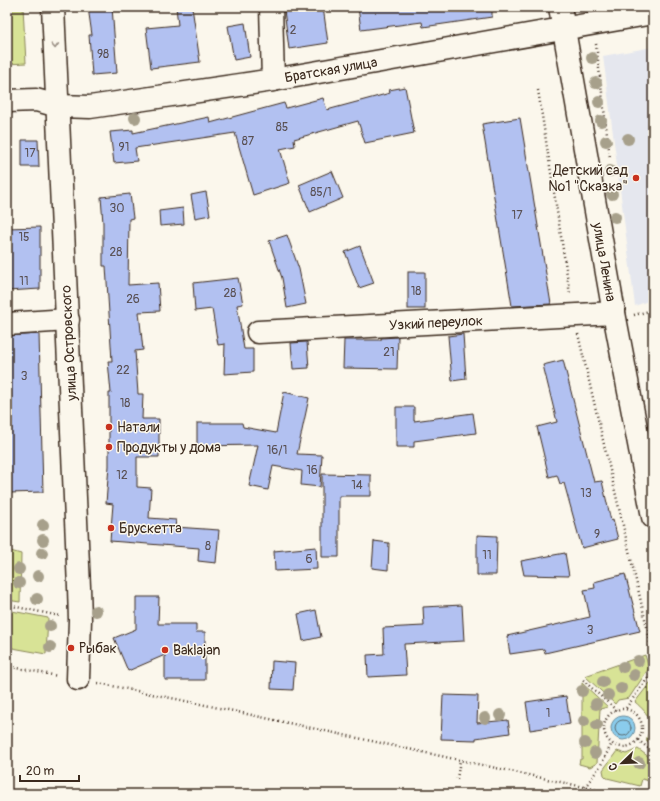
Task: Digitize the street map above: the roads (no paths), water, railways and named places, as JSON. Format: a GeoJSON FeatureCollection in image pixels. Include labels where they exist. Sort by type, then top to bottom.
{"type":"FeatureCollection","features":[{"type":"Feature","properties":{"kind":"street","name":"улица Островского"},"geometry":{"type":"LineString","coordinates":[[53,7],[68,320],[80,620],[78,680]]}},
{"type":"Feature","properties":{"kind":"street"},"geometry":{"type":"LineString","coordinates":[[271,7],[273,80]]}},
{"type":"Feature","properties":{"kind":"street","name":"улица Ленина"},"geometry":{"type":"LineString","coordinates":[[560,7],[563,28],[622,315],[653,517]]}},
{"type":"Feature","properties":{"kind":"street","name":"Братская улица"},"geometry":{"type":"LineString","coordinates":[[7,100],[36,100],[58,106],[90,107],[273,80],[653,13]]}},
{"type":"Feature","properties":{"kind":"street","name":"Узкий переулок"},"geometry":{"type":"LineString","coordinates":[[258,332],[573,315],[622,315]]}},
{"type":"Feature","properties":{"kind":"street"},"geometry":{"type":"LineString","coordinates":[[7,324],[68,320]]}},
{"type":"Feature","properties":{"kind":"water"},"geometry":{"type":"Polygon","coordinates":[[[623,716],[632,719],[635,728],[632,737],[623,740],[614,737],[611,728],[614,719],[623,716]]]}},
{"type":"Feature","properties":{"kind":"place","name":"Детский сад №1 \"Сказка\""},"geometry":{"type":"Point","coordinates":[636,178]}},
{"type":"Feature","properties":{"kind":"place","name":"Натали"},"geometry":{"type":"Point","coordinates":[109,427]}},
{"type":"Feature","properties":{"kind":"place","name":"Продукты у дома"},"geometry":{"type":"Point","coordinates":[109,447]}},
{"type":"Feature","properties":{"kind":"place","name":"Брускетта"},"geometry":{"type":"Point","coordinates":[111,528]}},
{"type":"Feature","properties":{"kind":"place","name":"Рыбак"},"geometry":{"type":"Point","coordinates":[71,648]}},
{"type":"Feature","properties":{"kind":"place","name":"Baklajan"},"geometry":{"type":"Point","coordinates":[165,650]}}]}
